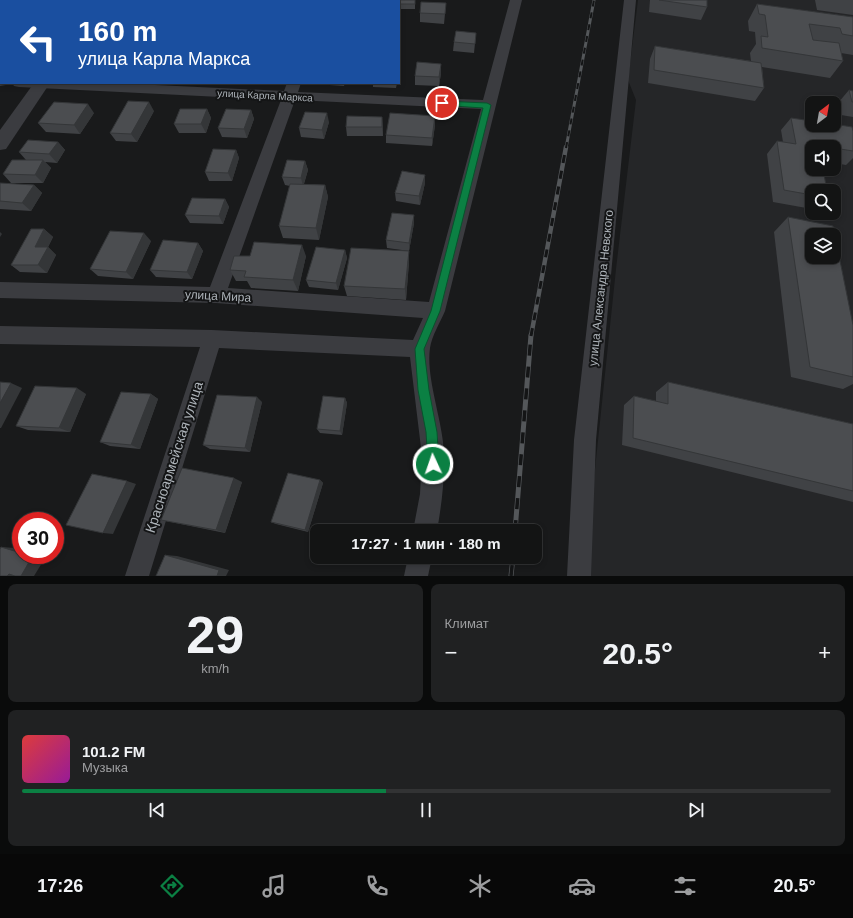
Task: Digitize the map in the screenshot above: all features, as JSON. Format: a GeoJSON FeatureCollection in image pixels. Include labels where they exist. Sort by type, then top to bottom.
{"type":"FeatureCollection","features":[{"type":"Feature","properties":{"kind":"street"},"geometry":{"type":"LineString","coordinates":[[427,524],[431,505],[433,464],[432,432],[424,390],[419,349],[436,311],[487,105],[516,0]]}},
{"type":"Feature","properties":{"kind":"street","name":"улица Александра Невского"},"geometry":{"type":"LineString","coordinates":[[579,576],[585,440],[630,0]]}},
{"type":"Feature","properties":{"kind":"street"},"geometry":{"type":"LineString","coordinates":[[0,144],[42,84]]}},
{"type":"Feature","properties":{"kind":"street","name":"улица Карла Маркса"},"geometry":{"type":"LineString","coordinates":[[42,84],[292,90],[487,105]]}},
{"type":"Feature","properties":{"kind":"street"},"geometry":{"type":"LineString","coordinates":[[216,295],[292,90]]}},
{"type":"Feature","properties":{"kind":"street","name":"улица Мира"},"geometry":{"type":"LineString","coordinates":[[0,290],[216,295],[436,311]]}},
{"type":"Feature","properties":{"kind":"street"},"geometry":{"type":"LineString","coordinates":[[0,335],[212,339],[419,349]]}},
{"type":"Feature","properties":{"kind":"street","name":"Красноармейская улица"},"geometry":{"type":"LineString","coordinates":[[137,576],[212,339]]}},
{"type":"Feature","properties":{"kind":"street"},"geometry":{"type":"LineString","coordinates":[[416,576],[419,564]]}},
{"type":"Feature","properties":{"kind":"shaded area"},"geometry":{"type":"Polygon","coordinates":[[[638,0],[853,0],[853,576],[586,576],[586,555],[616,269],[636,100],[628,80],[638,0]]]}},
{"type":"Feature","properties":{"kind":"building"},"geometry":{"type":"Polygon","coordinates":[[[400,0],[415,0],[415,4],[400,4],[400,0]]]}},
{"type":"Feature","properties":{"kind":"building"},"geometry":{"type":"Polygon","coordinates":[[[659,0],[707,0],[707,7],[659,0]]]}},
{"type":"Feature","properties":{"kind":"building"},"geometry":{"type":"Polygon","coordinates":[[[421,2],[446,3],[445,14],[420,13],[421,2]]]}},
{"type":"Feature","properties":{"kind":"building"},"geometry":{"type":"Polygon","coordinates":[[[757,4],[853,17],[853,36],[842,34],[840,28],[809,24],[813,40],[839,43],[843,61],[762,48],[761,36],[768,37],[765,15],[759,14],[757,4]]]}},
{"type":"Feature","properties":{"kind":"building"},"geometry":{"type":"Polygon","coordinates":[[[456,31],[476,33],[475,44],[454,42],[456,31]]]}},
{"type":"Feature","properties":{"kind":"building"},"geometry":{"type":"Polygon","coordinates":[[[655,46],[761,63],[764,88],[654,70],[655,46]]]}},
{"type":"Feature","properties":{"kind":"building"},"geometry":{"type":"Polygon","coordinates":[[[417,62],[441,64],[439,77],[415,76],[417,62]]]}},
{"type":"Feature","properties":{"kind":"building"},"geometry":{"type":"Polygon","coordinates":[[[849,90],[853,91],[853,102],[852,102],[849,90]]]}},
{"type":"Feature","properties":{"kind":"building"},"geometry":{"type":"Polygon","coordinates":[[[128,101],[149,102],[131,134],[110,133],[128,101]]]}},
{"type":"Feature","properties":{"kind":"building"},"geometry":{"type":"Polygon","coordinates":[[[54,102],[88,104],[74,125],[38,123],[54,102]]]}},
{"type":"Feature","properties":{"kind":"building"},"geometry":{"type":"Polygon","coordinates":[[[180,109],[207,109],[201,124],[174,124],[180,109]]]}},
{"type":"Feature","properties":{"kind":"building"},"geometry":{"type":"Polygon","coordinates":[[[226,109],[251,110],[244,129],[218,128],[226,109]]]}},
{"type":"Feature","properties":{"kind":"building"},"geometry":{"type":"Polygon","coordinates":[[[305,112],[327,113],[322,130],[299,128],[305,112]]]}},
{"type":"Feature","properties":{"kind":"building"},"geometry":{"type":"Polygon","coordinates":[[[390,113],[435,116],[432,138],[386,135],[390,113]]]}},
{"type":"Feature","properties":{"kind":"building"},"geometry":{"type":"Polygon","coordinates":[[[347,116],[382,117],[382,127],[346,127],[347,116]]]}},
{"type":"Feature","properties":{"kind":"building"},"geometry":{"type":"Polygon","coordinates":[[[791,118],[805,120],[805,132],[841,132],[841,125],[852,127],[853,151],[841,149],[841,140],[805,140],[805,176],[824,176],[826,184],[805,184],[805,194],[784,190],[777,141],[796,144],[791,118]]]}},
{"type":"Feature","properties":{"kind":"building"},"geometry":{"type":"Polygon","coordinates":[[[28,140],[58,142],[49,154],[19,152],[28,140]]]}},
{"type":"Feature","properties":{"kind":"building"},"geometry":{"type":"Polygon","coordinates":[[[213,149],[236,150],[228,173],[205,172],[213,149]]]}},
{"type":"Feature","properties":{"kind":"building"},"geometry":{"type":"Polygon","coordinates":[[[12,160],[43,160],[35,175],[3,174],[12,160]]]}},
{"type":"Feature","properties":{"kind":"building"},"geometry":{"type":"Polygon","coordinates":[[[287,160],[305,161],[301,178],[282,177],[287,160]]]}},
{"type":"Feature","properties":{"kind":"building"},"geometry":{"type":"Polygon","coordinates":[[[402,171],[425,175],[419,196],[395,193],[402,171]]]}},
{"type":"Feature","properties":{"kind":"building"},"geometry":{"type":"Polygon","coordinates":[[[0,183],[34,185],[22,203],[0,201],[0,183]]]}},
{"type":"Feature","properties":{"kind":"building"},"geometry":{"type":"Polygon","coordinates":[[[290,184],[325,185],[316,228],[279,226],[290,184]]]}},
{"type":"Feature","properties":{"kind":"building"},"geometry":{"type":"Polygon","coordinates":[[[192,198],[225,199],[219,216],[185,215],[192,198]]]}},
{"type":"Feature","properties":{"kind":"building"},"geometry":{"type":"Polygon","coordinates":[[[392,213],[414,215],[409,243],[386,240],[392,213]]]}},
{"type":"Feature","properties":{"kind":"building"},"geometry":{"type":"Polygon","coordinates":[[[788,217],[833,226],[833,228],[805,228],[805,264],[841,264],[853,325],[853,377],[810,367],[788,217]]]}},
{"type":"Feature","properties":{"kind":"building"},"geometry":{"type":"Polygon","coordinates":[[[31,229],[44,229],[35,247],[48,247],[38,265],[11,265],[31,229]]]}},
{"type":"Feature","properties":{"kind":"building"},"geometry":{"type":"Polygon","coordinates":[[[110,231],[144,233],[126,272],[90,269],[110,231]]]}},
{"type":"Feature","properties":{"kind":"building"},"geometry":{"type":"Polygon","coordinates":[[[163,240],[198,243],[187,272],[150,270],[163,240]]]}},
{"type":"Feature","properties":{"kind":"building"},"geometry":{"type":"Polygon","coordinates":[[[254,242],[302,245],[293,280],[244,277],[246,271],[230,270],[234,256],[250,256],[254,242]]]}},
{"type":"Feature","properties":{"kind":"building"},"geometry":{"type":"Polygon","coordinates":[[[316,247],[345,250],[336,283],[306,280],[316,247]]]}},
{"type":"Feature","properties":{"kind":"building"},"geometry":{"type":"Polygon","coordinates":[[[351,248],[409,251],[405,289],[344,286],[351,248]]]}},
{"type":"Feature","properties":{"kind":"building"},"geometry":{"type":"Polygon","coordinates":[[[0,382],[11,383],[0,403],[0,382]]]}},
{"type":"Feature","properties":{"kind":"building"},"geometry":{"type":"Polygon","coordinates":[[[668,382],[853,424],[853,491],[633,438],[634,396],[668,404],[668,382]]]}},
{"type":"Feature","properties":{"kind":"building"},"geometry":{"type":"Polygon","coordinates":[[[35,386],[77,388],[59,428],[16,426],[35,386]]]}},
{"type":"Feature","properties":{"kind":"building"},"geometry":{"type":"Polygon","coordinates":[[[121,392],[151,394],[131,445],[100,442],[121,392]]]}},
{"type":"Feature","properties":{"kind":"building"},"geometry":{"type":"Polygon","coordinates":[[[217,395],[257,397],[245,448],[203,445],[217,395]]]}},
{"type":"Feature","properties":{"kind":"building"},"geometry":{"type":"Polygon","coordinates":[[[323,396],[345,398],[340,431],[317,429],[323,396]]]}},
{"type":"Feature","properties":{"kind":"building"},"geometry":{"type":"Polygon","coordinates":[[[182,468],[234,478],[216,530],[161,520],[182,468]]]}},
{"type":"Feature","properties":{"kind":"building"},"geometry":{"type":"Polygon","coordinates":[[[288,473],[320,480],[305,530],[271,522],[288,473]]]}},
{"type":"Feature","properties":{"kind":"building"},"geometry":{"type":"Polygon","coordinates":[[[92,474],[127,481],[103,533],[66,525],[92,474]]]}},
{"type":"Feature","properties":{"kind":"building"},"geometry":{"type":"Polygon","coordinates":[[[1,547],[12,550],[12,564],[28,564],[21,576],[9,574],[7,576],[0,576],[1,547]]]}},
{"type":"Feature","properties":{"kind":"building"},"geometry":{"type":"Polygon","coordinates":[[[165,555],[219,570],[217,576],[156,576],[165,555]]]}},
{"type":"Feature","properties":{"kind":"railway"},"geometry":{"type":"LineString","coordinates":[[566,148],[594,0]]}},
{"type":"Feature","properties":{"kind":"railway"},"geometry":{"type":"LineString","coordinates":[[531,336],[566,147]]}},
{"type":"Feature","properties":{"kind":"railway"},"geometry":{"type":"LineString","coordinates":[[516,524],[531,335]]}},
{"type":"Feature","properties":{"kind":"railway"},"geometry":{"type":"LineString","coordinates":[[511,576],[512,564]]}},
{"type":"Feature","properties":{"kind":"route"},"geometry":{"type":"LineString","coordinates":[[433,464],[432,432],[424,390],[419,349],[436,311],[487,105],[442,103]]}}]}
